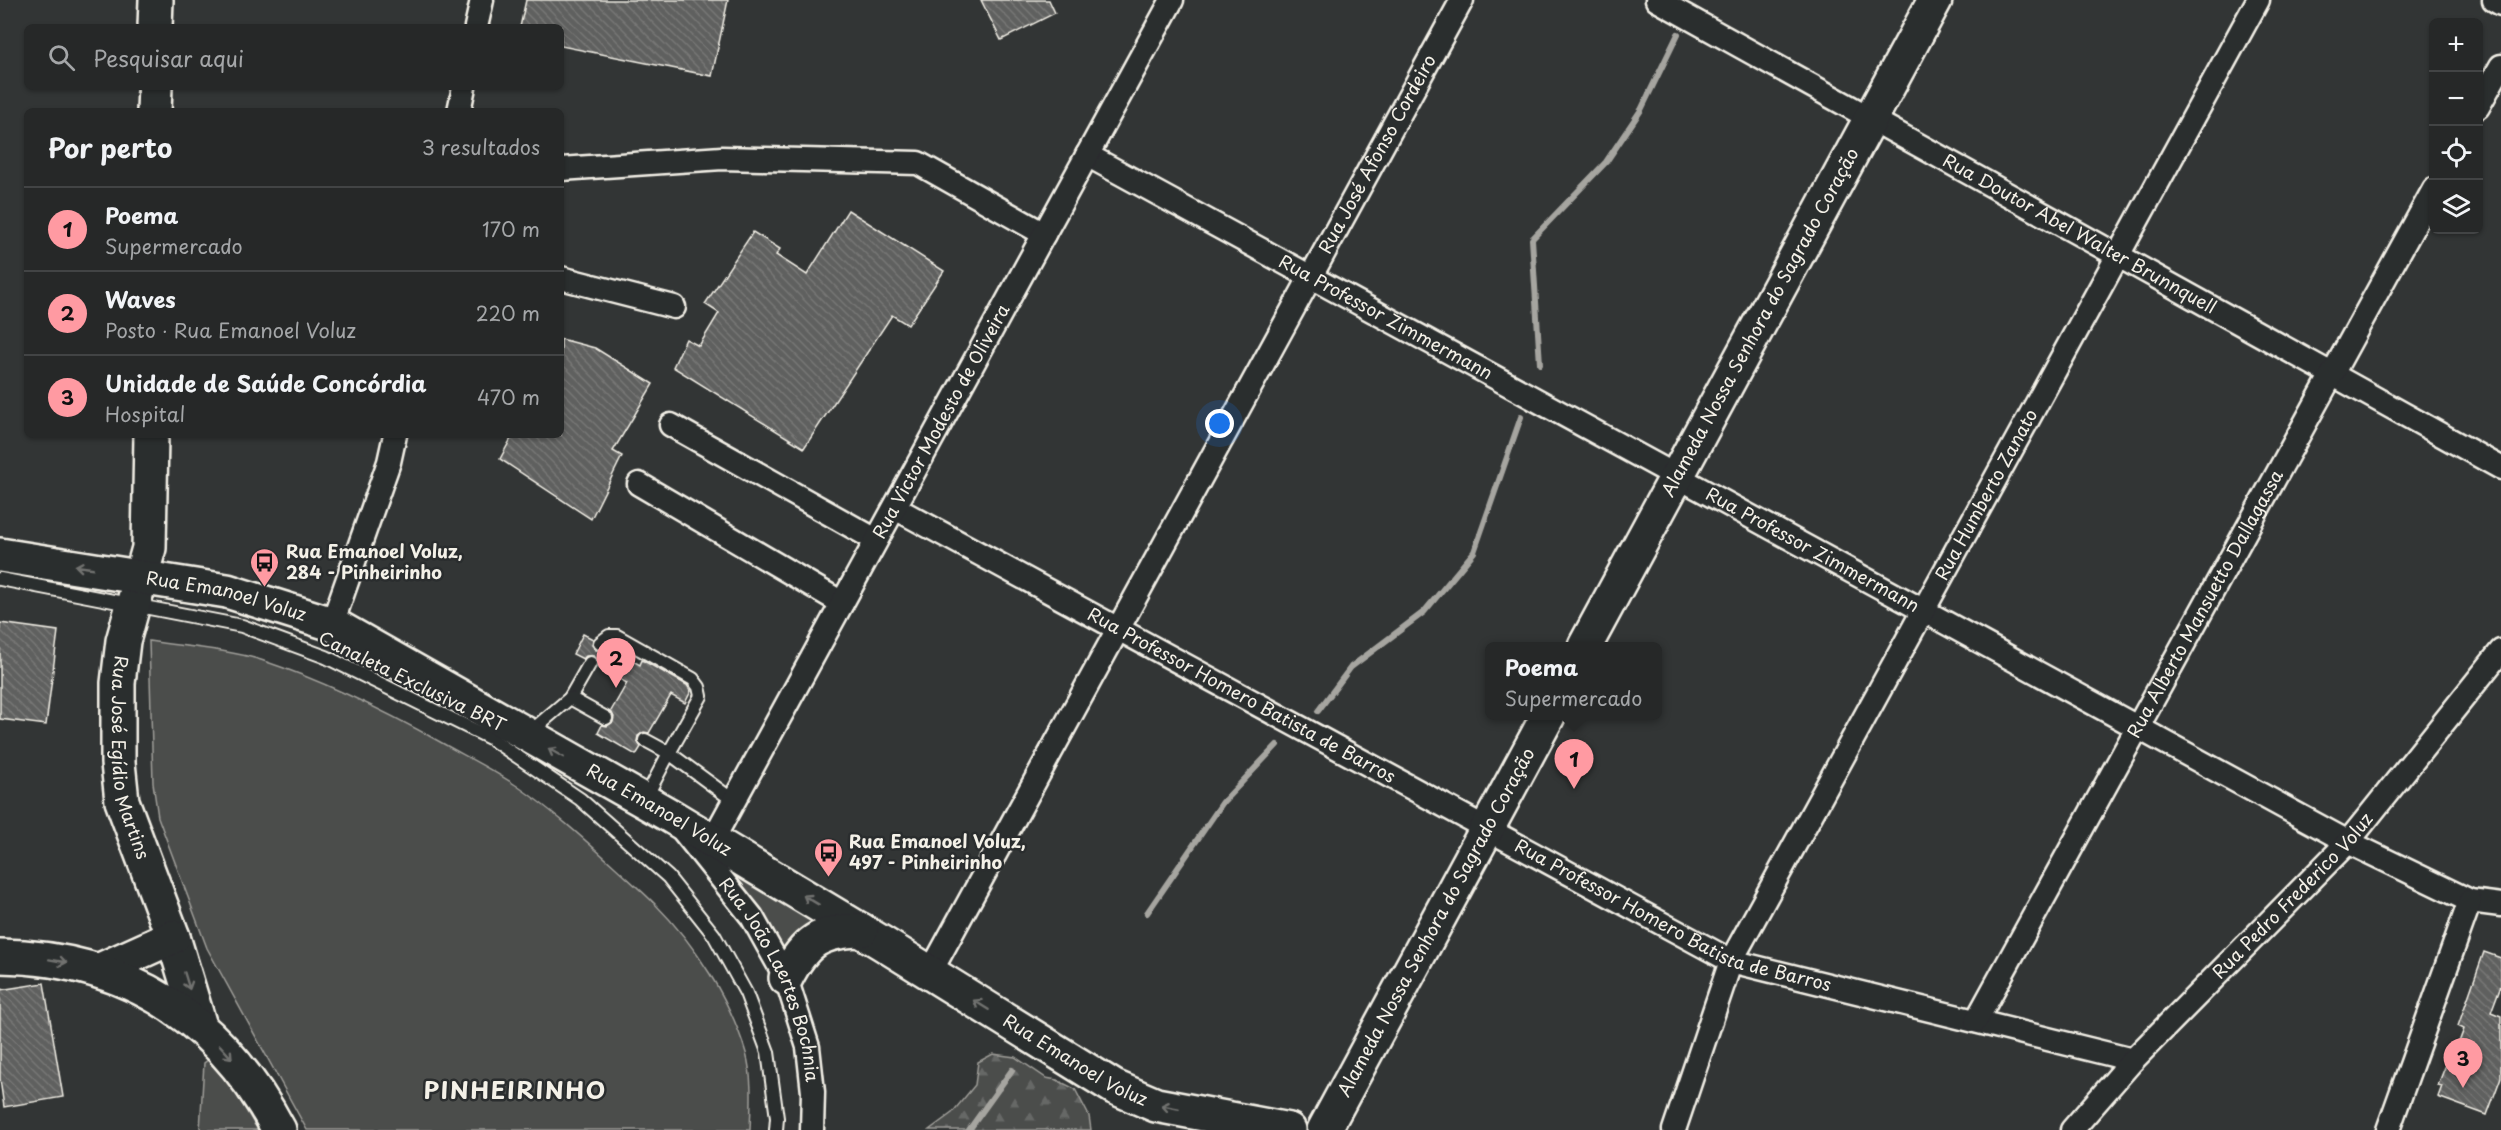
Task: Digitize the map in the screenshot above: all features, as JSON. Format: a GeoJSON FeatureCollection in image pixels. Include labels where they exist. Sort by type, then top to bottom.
{"type":"FeatureCollection","features":[{"type":"Feature","properties":{"kind":"main road"},"geometry":{"type":"LineString","coordinates":[[155,24],[156,0]]}},
{"type":"Feature","properties":{"kind":"main road","name":"Alameda Nossa Senhora do Sagrado Coração"},"geometry":{"type":"LineString","coordinates":[[1587,642],[1935,0]]}},
{"type":"Feature","properties":{"kind":"main road"},"geometry":{"type":"LineString","coordinates":[[154,108],[155,90]]}},
{"type":"Feature","properties":{"kind":"main road","name":"Rua José Egídio Martins"},"geometry":{"type":"LineString","coordinates":[[151,438],[149,548],[123,641],[118,683],[118,763],[122,801],[173,937],[200,1026]]}},
{"type":"Feature","properties":{"kind":"main road","name":"Rua Emanoel Voluz"},"geometry":{"type":"LineString","coordinates":[[0,555],[138,590],[227,591],[332,624],[712,841],[930,972],[1114,1088],[1156,1105],[1289,1130]]}},
{"type":"Feature","properties":{"kind":"main road","name":"Alameda Nossa Senhora do Sagrado Coração"},"geometry":{"type":"LineString","coordinates":[[1324,1130],[1546,720]]}},
{"type":"Feature","properties":{"kind":"main road"},"geometry":{"type":"LineString","coordinates":[[786,978],[797,956],[815,940],[837,931],[861,930]]}},
{"type":"Feature","properties":{"kind":"main road"},"geometry":{"type":"LineString","coordinates":[[100,970],[173,937]]}},
{"type":"Feature","properties":{"kind":"main road"},"geometry":{"type":"LineString","coordinates":[[0,956],[56,960],[100,970],[129,981],[160,998],[200,1026],[250,1081],[279,1130]]}},
{"type":"Feature","properties":{"kind":"street"},"geometry":{"type":"LineString","coordinates":[[477,24],[482,0]]}},
{"type":"Feature","properties":{"kind":"street","name":"Rua Victor Modesto de Oliveira"},"geometry":{"type":"LineString","coordinates":[[712,841],[1172,0]]}},
{"type":"Feature","properties":{"kind":"street","name":"Rua José Afonso Cordeiro"},"geometry":{"type":"LineString","coordinates":[[930,972],[1462,0]]}},
{"type":"Feature","properties":{"kind":"street","name":"Rua Doutor Abel Walter Brunnquell"},"geometry":{"type":"LineString","coordinates":[[1657,0],[2501,468]]}},
{"type":"Feature","properties":{"kind":"street","name":"Rua Humberto Zanato"},"geometry":{"type":"LineString","coordinates":[[1674,1130],[1731,961],[2258,0]]}},
{"type":"Feature","properties":{"kind":"street"},"geometry":{"type":"LineString","coordinates":[[2494,0],[2501,4]]}},
{"type":"Feature","properties":{"kind":"street"},"geometry":{"type":"LineString","coordinates":[[2483,97],[2501,66]]}},
{"type":"Feature","properties":{"kind":"street"},"geometry":{"type":"LineString","coordinates":[[460,108],[463,90]]}},
{"type":"Feature","properties":{"kind":"street","name":"Rua Professor Zimmermann"},"geometry":{"type":"LineString","coordinates":[[1087,155],[2348,842],[2470,901],[2501,905]]}},
{"type":"Feature","properties":{"kind":"street"},"geometry":{"type":"LineString","coordinates":[[564,169],[722,158],[879,160],[918,163],[1044,234]]}},
{"type":"Feature","properties":{"kind":"street","name":"Rua Alberto Mansuetto Dallagassa"},"geometry":{"type":"LineString","coordinates":[[1976,1021],[2429,196]]}},
{"type":"Feature","properties":{"kind":"street"},"geometry":{"type":"LineString","coordinates":[[564,279],[674,307]]}},
{"type":"Feature","properties":{"kind":"street"},"geometry":{"type":"LineString","coordinates":[[671,425],[876,540]]}},
{"type":"Feature","properties":{"kind":"street"},"geometry":{"type":"LineString","coordinates":[[332,624],[389,462],[394,438]]}},
{"type":"Feature","properties":{"kind":"street"},"geometry":{"type":"LineString","coordinates":[[639,484],[842,603]]}},
{"type":"Feature","properties":{"kind":"street","name":"Rua Professor Homero Batista de Barros"},"geometry":{"type":"LineString","coordinates":[[894,507],[1731,961],[2133,1060]]}},
{"type":"Feature","properties":{"kind":"street","name":"Rua Pedro Frederico Voluz"},"geometry":{"type":"LineString","coordinates":[[2072,1130],[2133,1060],[2348,842],[2501,651]]}},
{"type":"Feature","properties":{"kind":"street","name":"Rua João Laertes Bochnia"},"geometry":{"type":"LineString","coordinates":[[656,809],[752,917],[786,978],[808,1047],[813,1092],[812,1130]]}},
{"type":"Feature","properties":{"kind":"street"},"geometry":{"type":"LineString","coordinates":[[2388,1130],[2470,901]]}},
{"type":"Feature","properties":{"kind":"lane","name":"Canaleta Exclusiva BRT"},"geometry":{"type":"LineString","coordinates":[[0,579],[138,590],[326,657],[490,738],[580,799],[668,877],[714,935],[746,993],[768,1052],[777,1118],[776,1130]]}},
{"type":"Feature","properties":{"kind":"lane"},"geometry":{"type":"LineString","coordinates":[[600,643],[609,636],[617,636],[693,679],[699,687],[701,696],[669,753],[656,809]]}},
{"type":"Feature","properties":{"kind":"lane"},"geometry":{"type":"LineString","coordinates":[[525,735],[570,698],[590,663]]}},
{"type":"Feature","properties":{"kind":"lane"},"geometry":{"type":"LineString","coordinates":[[570,698],[606,718]]}},
{"type":"Feature","properties":{"kind":"lane"},"geometry":{"type":"LineString","coordinates":[[645,740],[669,753],[734,801]]}},
{"type":"Feature","properties":{"kind":"green space"},"geometry":{"type":"Polygon","coordinates":[[[149,641],[247,656],[285,668],[331,687],[399,719],[489,769],[517,786],[555,815],[655,904],[684,937],[710,973],[731,1013],[746,1053],[751,1082],[750,1130],[307,1130],[207,948],[158,817],[153,783],[149,641]]]}},
{"type":"Feature","properties":{"kind":"green space"},"geometry":{"type":"Polygon","coordinates":[[[729,858],[842,925],[785,961],[721,867],[729,858]]]}},
{"type":"Feature","properties":{"kind":"green space"},"geometry":{"type":"Polygon","coordinates":[[[993,1054],[1015,1057],[1046,1078],[1057,1080],[1075,1089],[1089,1116],[1091,1130],[929,1130],[952,1113],[975,1085],[978,1062],[993,1054]]]}},
{"type":"Feature","properties":{"kind":"green space"},"geometry":{"type":"Polygon","coordinates":[[[208,1060],[235,1092],[258,1130],[200,1130],[204,1063],[208,1060]]]}},
{"type":"Feature","properties":{"kind":"building"},"geometry":{"type":"Polygon","coordinates":[[[526,0],[728,0],[712,76],[564,47],[564,24],[521,24],[526,0]]]}},
{"type":"Feature","properties":{"kind":"building"},"geometry":{"type":"Polygon","coordinates":[[[981,0],[1049,0],[1055,13],[1001,40],[981,0]]]}},
{"type":"Feature","properties":{"kind":"building"},"geometry":{"type":"Polygon","coordinates":[[[848,210],[944,271],[908,325],[892,315],[804,448],[673,367],[686,339],[699,346],[719,313],[705,304],[753,232],[780,249],[776,255],[807,275],[848,210]]]}},
{"type":"Feature","properties":{"kind":"building"},"geometry":{"type":"Polygon","coordinates":[[[564,340],[595,348],[653,384],[613,451],[622,456],[591,519],[500,459],[511,438],[564,438],[564,340]]]}},
{"type":"Feature","properties":{"kind":"building"},"geometry":{"type":"Polygon","coordinates":[[[0,623],[58,631],[46,725],[0,719],[0,623]]]}},
{"type":"Feature","properties":{"kind":"building"},"geometry":{"type":"Polygon","coordinates":[[[583,634],[593,639],[592,645],[596,650],[602,651],[608,647],[640,665],[642,660],[687,685],[691,691],[685,703],[671,695],[649,733],[644,732],[638,736],[637,741],[641,747],[636,755],[598,733],[602,725],[607,726],[613,722],[614,717],[611,711],[627,683],[597,667],[597,659],[594,656],[586,656],[583,659],[573,654],[583,634]]]}},
{"type":"Feature","properties":{"kind":"building"},"geometry":{"type":"Polygon","coordinates":[[[2484,952],[2501,958],[2501,985],[2491,1012],[2501,1016],[2501,1077],[2487,1115],[2438,1097],[2442,1086],[2438,1085],[2447,1062],[2451,1063],[2464,1029],[2458,1026],[2484,952]]]}},
{"type":"Feature","properties":{"kind":"building"},"geometry":{"type":"Polygon","coordinates":[[[44,983],[63,1097],[4,1107],[0,1079],[0,990],[44,983]]]}},
{"type":"Feature","properties":{"kind":"waterway"},"geometry":{"type":"LineString","coordinates":[[1540,364],[1532,239],[1606,162],[1641,110],[1678,34]]}},
{"type":"Feature","properties":{"kind":"waterway"},"geometry":{"type":"LineString","coordinates":[[1318,711],[1351,667],[1424,612],[1474,552],[1521,417]]}},
{"type":"Feature","properties":{"kind":"waterway"},"geometry":{"type":"LineString","coordinates":[[1147,913],[1223,802],[1277,745]]}},
{"type":"Feature","properties":{"kind":"waterway"},"geometry":{"type":"LineString","coordinates":[[969,1130],[1012,1070]]}},
{"type":"Feature","properties":{"kind":"place","name":"Rua Emanoel Voluz, 284 - Pinheirinho"},"geometry":{"type":"Point","coordinates":[265,588]}},
{"type":"Feature","properties":{"kind":"place","name":"Waves"},"geometry":{"type":"Point","coordinates":[616,688]}},
{"type":"Feature","properties":{"kind":"place","name":"Poema"},"geometry":{"type":"Point","coordinates":[1574,789]}},
{"type":"Feature","properties":{"kind":"place","name":"Rua Emanoel Voluz, 497 - Pinheirinho"},"geometry":{"type":"Point","coordinates":[828,878]}},
{"type":"Feature","properties":{"kind":"place","name":"Unidade de Saúde Concórdia"},"geometry":{"type":"Point","coordinates":[2463,1088]}},
{"type":"Feature","properties":{"kind":"district","name":"PINHEIRINHO"},"geometry":{"type":"Point","coordinates":[515,1091]}}]}
